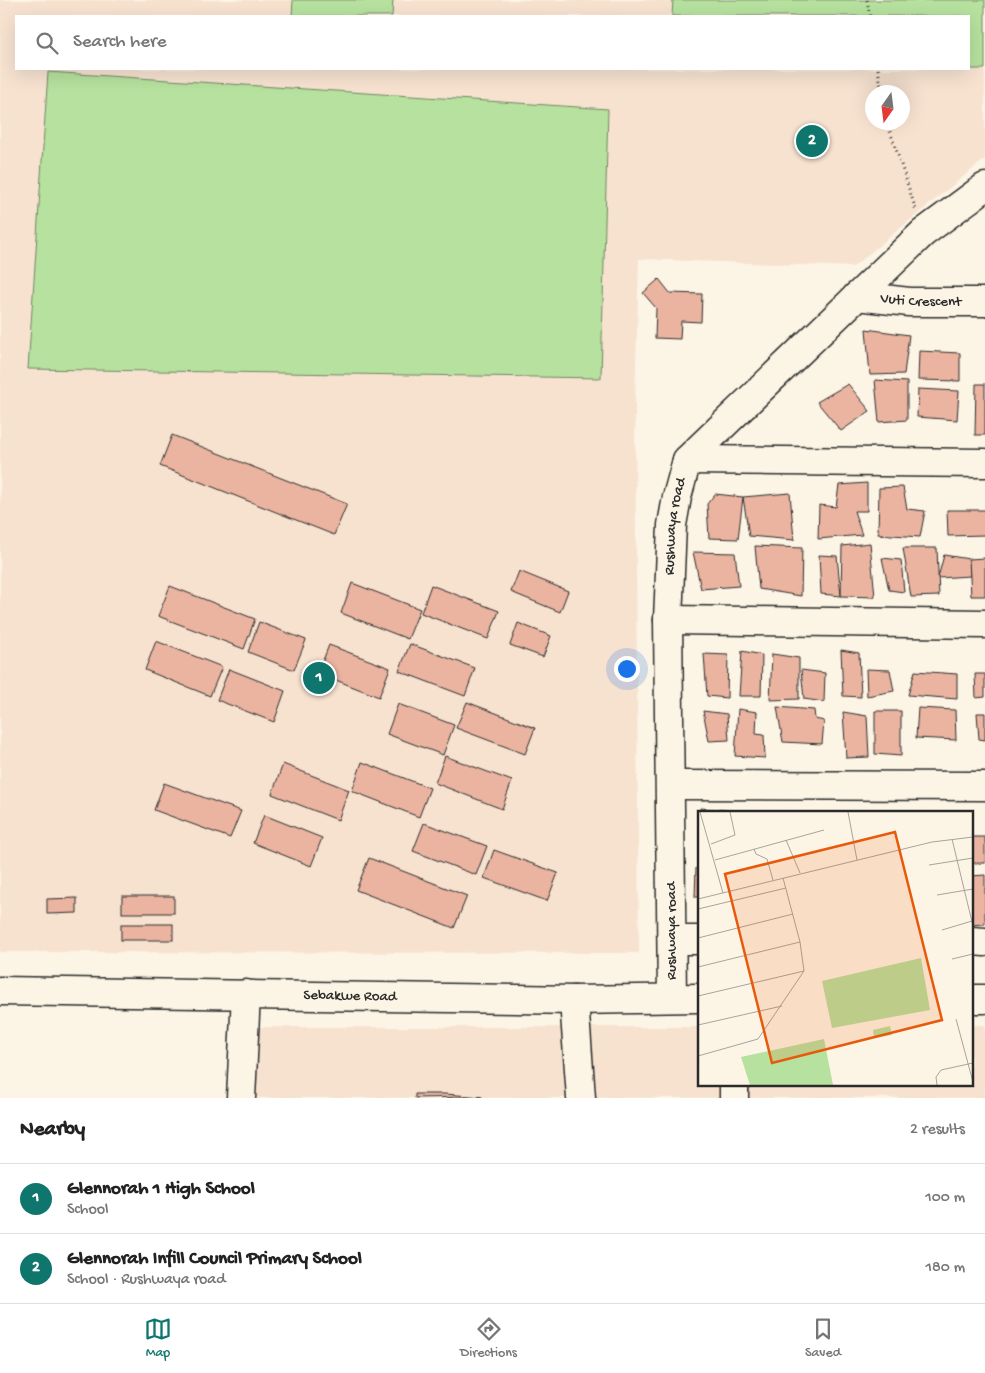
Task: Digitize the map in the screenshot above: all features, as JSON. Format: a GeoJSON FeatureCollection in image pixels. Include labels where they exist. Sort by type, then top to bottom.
{"type":"FeatureCollection","features":[{"type":"Feature","properties":{"kind":"street","name":"Rushwaya road"},"geometry":{"type":"LineString","coordinates":[[686,998],[686,940],[672,785],[668,620],[672,525],[687,460],[923,233],[985,188]]}},
{"type":"Feature","properties":{"kind":"street","name":"Vuti Crescent"},"geometry":{"type":"LineString","coordinates":[[857,296],[909,302],[985,302]]}},
{"type":"Feature","properties":{"kind":"street"},"geometry":{"type":"LineString","coordinates":[[687,460],[985,463]]}},
{"type":"Feature","properties":{"kind":"street"},"geometry":{"type":"LineString","coordinates":[[668,620],[985,624]]}},
{"type":"Feature","properties":{"kind":"street"},"geometry":{"type":"LineString","coordinates":[[672,785],[985,786]]}},
{"type":"Feature","properties":{"kind":"street"},"geometry":{"type":"LineString","coordinates":[[972,942],[985,942]]}},
{"type":"Feature","properties":{"kind":"street","name":"Sebakwe Road"},"geometry":{"type":"LineString","coordinates":[[0,991],[574,1000],[686,998]]}},
{"type":"Feature","properties":{"kind":"street"},"geometry":{"type":"LineString","coordinates":[[241,1098],[246,994]]}},
{"type":"Feature","properties":{"kind":"street"},"geometry":{"type":"LineString","coordinates":[[972,999],[985,999]]}},
{"type":"Feature","properties":{"kind":"street"},"geometry":{"type":"LineString","coordinates":[[574,1000],[581,1098]]}},
{"type":"Feature","properties":{"kind":"path"},"geometry":{"type":"LineString","coordinates":[[867,0],[870,15]]}},
{"type":"Feature","properties":{"kind":"path"},"geometry":{"type":"LineString","coordinates":[[878,70],[881,85]]}},
{"type":"Feature","properties":{"kind":"path"},"geometry":{"type":"LineString","coordinates":[[890,130],[923,233]]}},
{"type":"Feature","properties":{"kind":"shaded area"},"geometry":{"type":"Polygon","coordinates":[[[0,0],[985,0],[985,159],[853,267],[639,259],[635,404],[639,953],[0,952],[0,0]]]}},
{"type":"Feature","properties":{"kind":"shaded area"},"geometry":{"type":"Polygon","coordinates":[[[972,1025],[985,1025],[985,1098],[252,1098],[256,1027],[698,1027],[698,1086],[972,1086],[972,1025]]]}},
{"type":"Feature","properties":{"kind":"green space"},"geometry":{"type":"Polygon","coordinates":[[[293,0],[393,0],[392,15],[292,15],[293,0]]]}},
{"type":"Feature","properties":{"kind":"green space"},"geometry":{"type":"Polygon","coordinates":[[[673,0],[985,0],[985,69],[970,69],[970,15],[672,15],[673,0]]]}},
{"type":"Feature","properties":{"kind":"green space"},"geometry":{"type":"Polygon","coordinates":[[[48,72],[608,109],[601,378],[28,369],[48,72]]]}},
{"type":"Feature","properties":{"kind":"building"},"geometry":{"type":"Polygon","coordinates":[[[659,279],[670,293],[702,294],[701,322],[681,321],[680,339],[655,338],[656,308],[643,293],[659,279]]]}},
{"type":"Feature","properties":{"kind":"building"},"geometry":{"type":"Polygon","coordinates":[[[866,329],[909,335],[904,374],[870,375],[866,329]]]}},
{"type":"Feature","properties":{"kind":"building"},"geometry":{"type":"Polygon","coordinates":[[[919,351],[960,353],[960,381],[918,380],[919,351]]]}},
{"type":"Feature","properties":{"kind":"building"},"geometry":{"type":"Polygon","coordinates":[[[875,380],[907,382],[907,420],[879,422],[875,380]]]}},
{"type":"Feature","properties":{"kind":"building"},"geometry":{"type":"Polygon","coordinates":[[[848,384],[870,411],[841,431],[817,402],[848,384]]]}},
{"type":"Feature","properties":{"kind":"building"},"geometry":{"type":"Polygon","coordinates":[[[976,384],[985,384],[985,435],[975,435],[976,384]]]}},
{"type":"Feature","properties":{"kind":"building"},"geometry":{"type":"Polygon","coordinates":[[[918,389],[959,391],[957,420],[917,417],[918,389]]]}},
{"type":"Feature","properties":{"kind":"building"},"geometry":{"type":"Polygon","coordinates":[[[172,435],[347,504],[334,535],[160,466],[172,435]]]}},
{"type":"Feature","properties":{"kind":"building"},"geometry":{"type":"Polygon","coordinates":[[[867,483],[867,511],[854,511],[862,535],[818,539],[819,505],[836,507],[839,485],[867,483]]]}},
{"type":"Feature","properties":{"kind":"building"},"geometry":{"type":"Polygon","coordinates":[[[903,487],[907,509],[925,511],[920,537],[878,534],[879,488],[903,487]]]}},
{"type":"Feature","properties":{"kind":"building"},"geometry":{"type":"Polygon","coordinates":[[[790,493],[794,540],[749,536],[743,497],[790,493]]]}},
{"type":"Feature","properties":{"kind":"building"},"geometry":{"type":"Polygon","coordinates":[[[715,494],[743,497],[738,539],[709,538],[707,504],[715,494]]]}},
{"type":"Feature","properties":{"kind":"building"},"geometry":{"type":"Polygon","coordinates":[[[947,510],[985,510],[985,535],[948,536],[947,510]]]}},
{"type":"Feature","properties":{"kind":"building"},"geometry":{"type":"Polygon","coordinates":[[[870,543],[875,597],[841,596],[842,546],[870,543]]]}},
{"type":"Feature","properties":{"kind":"building"},"geometry":{"type":"Polygon","coordinates":[[[755,546],[802,548],[801,596],[759,589],[755,546]]]}},
{"type":"Feature","properties":{"kind":"building"},"geometry":{"type":"Polygon","coordinates":[[[903,548],[937,548],[939,596],[911,597],[903,548]]]}},
{"type":"Feature","properties":{"kind":"building"},"geometry":{"type":"Polygon","coordinates":[[[693,552],[735,553],[739,586],[701,589],[693,552]]]}},
{"type":"Feature","properties":{"kind":"building"},"geometry":{"type":"Polygon","coordinates":[[[819,555],[837,556],[841,596],[821,594],[819,555]]]}},
{"type":"Feature","properties":{"kind":"building"},"geometry":{"type":"Polygon","coordinates":[[[944,555],[969,559],[970,576],[938,578],[944,555]]]}},
{"type":"Feature","properties":{"kind":"building"},"geometry":{"type":"Polygon","coordinates":[[[882,558],[901,560],[904,592],[889,590],[882,558]]]}},
{"type":"Feature","properties":{"kind":"building"},"geometry":{"type":"Polygon","coordinates":[[[985,558],[985,596],[971,596],[969,559],[985,558]]]}},
{"type":"Feature","properties":{"kind":"building"},"geometry":{"type":"Polygon","coordinates":[[[519,571],[568,591],[560,612],[511,592],[519,571]]]}},
{"type":"Feature","properties":{"kind":"building"},"geometry":{"type":"Polygon","coordinates":[[[352,583],[420,609],[408,639],[341,613],[352,583]]]}},
{"type":"Feature","properties":{"kind":"building"},"geometry":{"type":"Polygon","coordinates":[[[431,585],[499,611],[488,639],[421,613],[431,585]]]}},
{"type":"Feature","properties":{"kind":"building"},"geometry":{"type":"Polygon","coordinates":[[[170,586],[255,619],[244,649],[158,616],[170,586]]]}},
{"type":"Feature","properties":{"kind":"building"},"geometry":{"type":"Polygon","coordinates":[[[259,622],[306,640],[294,670],[248,652],[259,622]]]}},
{"type":"Feature","properties":{"kind":"building"},"geometry":{"type":"Polygon","coordinates":[[[518,623],[551,636],[543,657],[510,645],[518,623]]]}},
{"type":"Feature","properties":{"kind":"building"},"geometry":{"type":"Polygon","coordinates":[[[156,641],[222,667],[210,696],[145,670],[156,641]]]}},
{"type":"Feature","properties":{"kind":"building"},"geometry":{"type":"Polygon","coordinates":[[[410,644],[475,668],[465,696],[399,671],[410,644]]]}},
{"type":"Feature","properties":{"kind":"building"},"geometry":{"type":"Polygon","coordinates":[[[329,645],[390,668],[379,697],[318,673],[329,645]]]}},
{"type":"Feature","properties":{"kind":"building"},"geometry":{"type":"Polygon","coordinates":[[[841,650],[859,653],[861,697],[843,696],[841,650]]]}},
{"type":"Feature","properties":{"kind":"building"},"geometry":{"type":"Polygon","coordinates":[[[742,651],[762,655],[761,696],[739,696],[742,651]]]}},
{"type":"Feature","properties":{"kind":"building"},"geometry":{"type":"Polygon","coordinates":[[[704,654],[728,655],[727,698],[707,696],[704,654]]]}},
{"type":"Feature","properties":{"kind":"building"},"geometry":{"type":"Polygon","coordinates":[[[772,654],[799,658],[799,699],[770,700],[772,654]]]}},
{"type":"Feature","properties":{"kind":"building"},"geometry":{"type":"Polygon","coordinates":[[[229,669],[285,691],[274,722],[217,700],[229,669]]]}},
{"type":"Feature","properties":{"kind":"building"},"geometry":{"type":"Polygon","coordinates":[[[866,669],[890,670],[894,691],[867,696],[866,669]]]}},
{"type":"Feature","properties":{"kind":"building"},"geometry":{"type":"Polygon","coordinates":[[[801,670],[825,673],[824,702],[804,699],[801,670]]]}},
{"type":"Feature","properties":{"kind":"building"},"geometry":{"type":"Polygon","coordinates":[[[915,671],[957,674],[957,699],[908,695],[915,671]]]}},
{"type":"Feature","properties":{"kind":"building"},"geometry":{"type":"Polygon","coordinates":[[[975,674],[985,674],[985,697],[976,698],[975,674]]]}},
{"type":"Feature","properties":{"kind":"building"},"geometry":{"type":"Polygon","coordinates":[[[467,702],[535,728],[525,754],[456,728],[467,702]]]}},
{"type":"Feature","properties":{"kind":"building"},"geometry":{"type":"Polygon","coordinates":[[[398,704],[454,725],[443,755],[387,734],[398,704]]]}},
{"type":"Feature","properties":{"kind":"building"},"geometry":{"type":"Polygon","coordinates":[[[777,707],[814,710],[815,719],[824,721],[822,744],[783,742],[777,707]]]}},
{"type":"Feature","properties":{"kind":"building"},"geometry":{"type":"Polygon","coordinates":[[[918,708],[955,710],[956,740],[916,738],[918,708]]]}},
{"type":"Feature","properties":{"kind":"building"},"geometry":{"type":"Polygon","coordinates":[[[738,709],[757,712],[756,734],[764,735],[765,758],[735,756],[738,709]]]}},
{"type":"Feature","properties":{"kind":"building"},"geometry":{"type":"Polygon","coordinates":[[[703,711],[727,714],[729,740],[709,741],[703,711]]]}},
{"type":"Feature","properties":{"kind":"building"},"geometry":{"type":"Polygon","coordinates":[[[875,711],[901,711],[901,756],[875,754],[875,711]]]}},
{"type":"Feature","properties":{"kind":"building"},"geometry":{"type":"Polygon","coordinates":[[[843,712],[867,716],[869,757],[846,758],[843,712]]]}},
{"type":"Feature","properties":{"kind":"building"},"geometry":{"type":"Polygon","coordinates":[[[977,713],[985,713],[985,740],[979,739],[977,713]]]}},
{"type":"Feature","properties":{"kind":"building"},"geometry":{"type":"Polygon","coordinates":[[[445,756],[512,781],[502,809],[435,783],[445,756]]]}},
{"type":"Feature","properties":{"kind":"building"},"geometry":{"type":"Polygon","coordinates":[[[362,762],[430,788],[419,817],[352,791],[362,762]]]}},
{"type":"Feature","properties":{"kind":"building"},"geometry":{"type":"Polygon","coordinates":[[[283,764],[349,790],[338,820],[272,794],[283,764]]]}},
{"type":"Feature","properties":{"kind":"building"},"geometry":{"type":"Polygon","coordinates":[[[164,783],[241,811],[230,838],[154,810],[164,783]]]}},
{"type":"Feature","properties":{"kind":"building"},"geometry":{"type":"Polygon","coordinates":[[[700,808],[726,810],[726,811],[700,811],[700,808]]]}},
{"type":"Feature","properties":{"kind":"building"},"geometry":{"type":"Polygon","coordinates":[[[264,815],[322,838],[311,866],[253,843],[264,815]]]}},
{"type":"Feature","properties":{"kind":"building"},"geometry":{"type":"Polygon","coordinates":[[[424,823],[487,846],[476,875],[413,851],[424,823]]]}},
{"type":"Feature","properties":{"kind":"building"},"geometry":{"type":"Polygon","coordinates":[[[972,837],[985,837],[985,863],[972,863],[972,837]]]}},
{"type":"Feature","properties":{"kind":"building"},"geometry":{"type":"Polygon","coordinates":[[[494,850],[558,873],[547,901],[484,878],[494,850]]]}},
{"type":"Feature","properties":{"kind":"building"},"geometry":{"type":"Polygon","coordinates":[[[369,858],[467,896],[454,928],[356,890],[369,858]]]}},
{"type":"Feature","properties":{"kind":"building"},"geometry":{"type":"Polygon","coordinates":[[[696,868],[698,868],[698,897],[695,897],[696,868]]]}},
{"type":"Feature","properties":{"kind":"building"},"geometry":{"type":"Polygon","coordinates":[[[985,875],[985,924],[972,925],[972,876],[985,875]]]}},
{"type":"Feature","properties":{"kind":"building"},"geometry":{"type":"Polygon","coordinates":[[[122,896],[174,896],[174,913],[122,913],[122,896]]]}},
{"type":"Feature","properties":{"kind":"building"},"geometry":{"type":"Polygon","coordinates":[[[77,898],[77,913],[47,914],[47,899],[77,898]]]}},
{"type":"Feature","properties":{"kind":"building"},"geometry":{"type":"Polygon","coordinates":[[[121,924],[173,924],[173,940],[121,940],[121,924]]]}},
{"type":"Feature","properties":{"kind":"building"},"geometry":{"type":"Polygon","coordinates":[[[415,1094],[445,1094],[482,1097],[415,1098],[415,1094]]]}},
{"type":"Feature","properties":{"kind":"place","name":"Glennorah Infill Council Primary School"},"geometry":{"type":"Point","coordinates":[812,141]}},
{"type":"Feature","properties":{"kind":"place","name":"Glennorah 1 High School"},"geometry":{"type":"Point","coordinates":[319,678]}}]}
